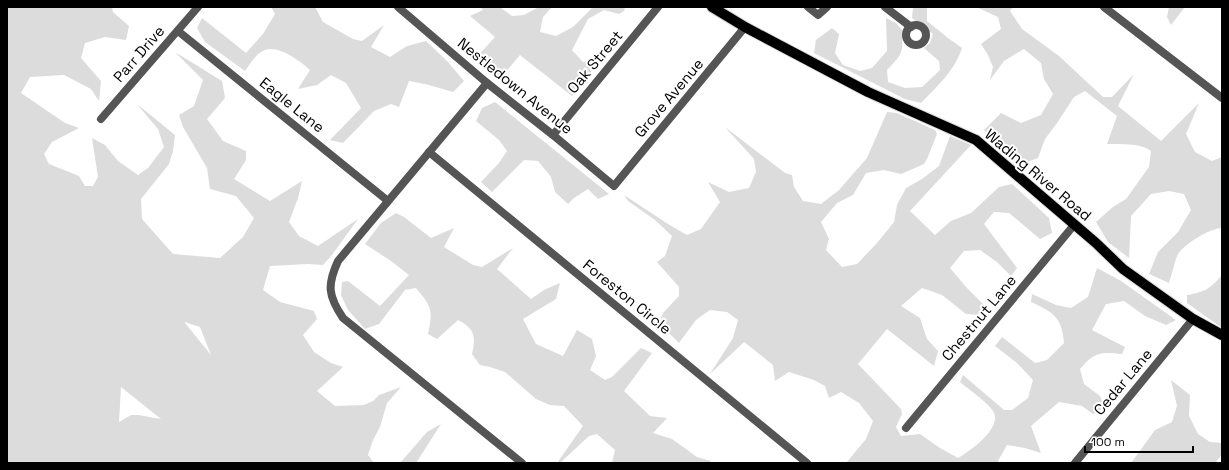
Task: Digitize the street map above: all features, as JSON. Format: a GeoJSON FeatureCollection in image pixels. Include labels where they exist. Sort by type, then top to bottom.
{"type":"FeatureCollection","features":[{"type":"Feature","properties":{"kind":"main road","name":"Wading River Road"},"geometry":{"type":"LineString","coordinates":[[712,7],[745,27],[868,92],[976,140],[1123,269],[1193,320],[1222,335]]}},
{"type":"Feature","properties":{"kind":"street","name":"Parr Drive"},"geometry":{"type":"LineString","coordinates":[[101,119],[198,7]]}},
{"type":"Feature","properties":{"kind":"street","name":"Nestledown Avenue"},"geometry":{"type":"LineString","coordinates":[[398,7],[487,83],[614,186]]}},
{"type":"Feature","properties":{"kind":"street","name":"Oak Street"},"geometry":{"type":"LineString","coordinates":[[552,135],[658,7]]}},
{"type":"Feature","properties":{"kind":"street"},"geometry":{"type":"LineString","coordinates":[[808,7],[818,15],[827,7]]}},
{"type":"Feature","properties":{"kind":"street"},"geometry":{"type":"LineString","coordinates":[[885,7],[910,27]]}},
{"type":"Feature","properties":{"kind":"street"},"geometry":{"type":"LineString","coordinates":[[1104,7],[1222,98]]}},
{"type":"Feature","properties":{"kind":"street","name":"Grove Avenue"},"geometry":{"type":"LineString","coordinates":[[614,186],[745,27]]}},
{"type":"Feature","properties":{"kind":"street","name":"Eagle Lane"},"geometry":{"type":"LineString","coordinates":[[178,31],[388,201]]}},
{"type":"Feature","properties":{"kind":"street"},"geometry":{"type":"LineString","coordinates":[[487,83],[338,261],[333,272],[331,295],[334,305],[343,318],[522,463]]}},
{"type":"Feature","properties":{"kind":"street","name":"Foreston Circle"},"geometry":{"type":"LineString","coordinates":[[429,152],[807,463]]}},
{"type":"Feature","properties":{"kind":"street","name":"Chestnut Lane"},"geometry":{"type":"LineString","coordinates":[[906,428],[1074,225]]}},
{"type":"Feature","properties":{"kind":"street","name":"Cedar Lane"},"geometry":{"type":"LineString","coordinates":[[1075,463],[1193,320]]}},
{"type":"Feature","properties":{"kind":"shaded area"},"geometry":{"type":"Polygon","coordinates":[[[7,7],[112,7],[113,12],[129,26],[126,40],[105,37],[85,43],[81,58],[101,81],[99,101],[91,89],[64,75],[30,77],[21,93],[65,123],[79,128],[52,142],[44,154],[49,164],[79,176],[85,186],[93,186],[98,177],[92,138],[105,145],[118,161],[138,175],[148,168],[164,147],[158,129],[137,104],[175,135],[173,151],[169,164],[141,199],[142,219],[173,254],[220,258],[243,237],[254,218],[236,196],[210,189],[207,168],[183,127],[179,115],[194,106],[203,80],[175,52],[222,81],[225,98],[207,119],[223,141],[246,151],[246,160],[234,179],[270,201],[302,181],[298,198],[289,222],[299,236],[318,246],[358,219],[323,265],[308,264],[270,266],[263,290],[280,302],[314,311],[317,319],[303,335],[314,352],[331,363],[343,367],[317,391],[335,406],[364,405],[373,401],[379,395],[401,387],[387,403],[380,427],[373,440],[368,455],[374,463],[7,463],[7,7]],[[185,323],[211,355],[200,327],[185,323]],[[121,387],[119,422],[131,415],[161,419],[121,387]]]}},
{"type":"Feature","properties":{"kind":"shaded area"},"geometry":{"type":"Polygon","coordinates":[[[271,7],[315,7],[323,22],[353,39],[362,41],[384,25],[371,47],[390,57],[407,46],[426,41],[448,62],[464,81],[453,92],[409,81],[399,107],[391,104],[374,111],[343,143],[330,140],[361,108],[346,83],[331,75],[317,85],[298,89],[310,70],[295,58],[283,52],[271,49],[262,51],[245,71],[205,42],[197,28],[202,18],[246,53],[263,34],[275,14],[271,7]]]}},
{"type":"Feature","properties":{"kind":"shaded area"},"geometry":{"type":"Polygon","coordinates":[[[480,7],[502,7],[502,9],[512,16],[524,15],[539,7],[552,7],[543,17],[540,32],[556,36],[573,27],[593,7],[625,7],[624,11],[619,14],[604,10],[588,19],[572,50],[583,62],[602,58],[572,96],[520,55],[498,81],[476,58],[495,37],[470,16],[483,10],[480,7]]]}},
{"type":"Feature","properties":{"kind":"shaded area"},"geometry":{"type":"Polygon","coordinates":[[[913,7],[927,7],[927,21],[962,48],[950,71],[921,103],[905,99],[814,53],[816,40],[832,28],[839,34],[835,53],[843,65],[860,71],[872,68],[887,51],[886,18],[896,23],[902,30],[901,53],[887,70],[888,82],[905,88],[922,87],[940,70],[939,61],[924,48],[930,43],[933,34],[912,18],[913,7]]]}},
{"type":"Feature","properties":{"kind":"shaded area"},"geometry":{"type":"Polygon","coordinates":[[[976,7],[1013,7],[1010,11],[1022,29],[1059,56],[1103,97],[1112,97],[1134,74],[1118,106],[1161,141],[1199,103],[1186,134],[1195,152],[1212,161],[1222,157],[1222,228],[1204,234],[1184,247],[1177,256],[1169,283],[1149,274],[1158,252],[1178,232],[1191,210],[1184,194],[1169,191],[1151,194],[1131,216],[1129,258],[1108,242],[1096,222],[1113,207],[1126,199],[1149,167],[1151,151],[1147,148],[1130,144],[1107,144],[1117,116],[1085,91],[1074,97],[1045,139],[1038,158],[1022,164],[984,130],[1001,113],[1021,123],[1041,115],[1053,94],[1044,79],[1041,63],[1024,49],[1004,61],[990,80],[993,67],[981,44],[1001,29],[998,17],[976,7]]]}},
{"type":"Feature","properties":{"kind":"shaded area"},"geometry":{"type":"Polygon","coordinates":[[[1169,7],[1185,7],[1171,25],[1167,17],[1169,7]]]}},
{"type":"Feature","properties":{"kind":"shaded area"},"geometry":{"type":"Polygon","coordinates":[[[495,102],[609,194],[598,199],[588,189],[568,204],[555,192],[551,177],[538,161],[524,160],[492,192],[481,182],[499,163],[507,151],[499,140],[476,121],[482,108],[495,102]]]}},
{"type":"Feature","properties":{"kind":"shaded area"},"geometry":{"type":"Polygon","coordinates":[[[887,112],[897,113],[935,130],[937,134],[924,164],[901,174],[884,170],[866,173],[853,195],[837,203],[821,222],[829,239],[826,250],[842,267],[857,264],[877,243],[894,222],[897,205],[906,188],[922,179],[939,166],[950,136],[971,145],[910,211],[935,235],[951,221],[971,213],[999,187],[1012,184],[1049,218],[1052,233],[1040,239],[1009,213],[994,212],[984,224],[1017,268],[1011,276],[997,262],[980,250],[964,251],[950,268],[987,308],[981,315],[966,314],[942,295],[922,288],[901,306],[920,318],[927,339],[938,351],[934,366],[887,329],[858,364],[901,409],[902,414],[896,427],[901,436],[920,434],[958,458],[977,445],[993,426],[995,419],[994,413],[984,401],[960,382],[963,375],[1004,410],[1012,410],[1028,398],[1033,380],[1017,363],[995,346],[1002,337],[1035,363],[1047,360],[1064,343],[1061,327],[1055,316],[1031,302],[1032,294],[1056,305],[1071,308],[1088,297],[1097,268],[1121,281],[1176,320],[1166,325],[1145,316],[1124,301],[1106,304],[1092,330],[1125,347],[1122,354],[1103,353],[1094,356],[1080,369],[1084,384],[1100,396],[1105,408],[1093,414],[1082,406],[1059,402],[1031,426],[1041,453],[1025,448],[1007,445],[998,461],[999,463],[846,463],[866,439],[873,421],[859,403],[841,392],[829,398],[825,386],[814,380],[789,372],[775,381],[773,365],[744,342],[710,374],[733,338],[738,320],[727,312],[710,310],[696,320],[679,343],[659,323],[663,313],[679,296],[679,287],[657,262],[665,256],[672,236],[655,220],[628,201],[624,195],[687,235],[701,229],[720,202],[708,182],[729,192],[749,188],[756,172],[754,159],[725,127],[785,173],[792,175],[794,187],[803,201],[821,204],[839,190],[867,158],[887,112]]]}},
{"type":"Feature","properties":{"kind":"shaded area"},"geometry":{"type":"Polygon","coordinates":[[[396,213],[404,217],[431,238],[454,228],[444,247],[473,265],[482,267],[513,248],[497,269],[531,299],[544,290],[560,283],[556,299],[523,319],[536,344],[563,356],[577,330],[592,339],[596,356],[590,370],[605,380],[612,377],[641,348],[652,353],[624,391],[650,416],[667,418],[653,433],[672,439],[697,457],[711,461],[709,463],[612,463],[615,450],[597,434],[589,436],[560,463],[557,463],[583,426],[564,406],[550,405],[536,399],[505,372],[480,365],[472,354],[474,342],[473,334],[464,323],[458,320],[437,339],[428,334],[431,314],[430,309],[416,288],[405,290],[379,324],[365,329],[348,310],[341,295],[342,282],[348,281],[380,306],[409,275],[365,244],[381,223],[396,213]]]}},
{"type":"Feature","properties":{"kind":"shaded area"},"geometry":{"type":"Polygon","coordinates":[[[1222,275],[1222,328],[1187,303],[1187,295],[1198,293],[1207,289],[1222,275]]]}},
{"type":"Feature","properties":{"kind":"shaded area"},"geometry":{"type":"Polygon","coordinates":[[[1171,380],[1190,395],[1189,416],[1198,434],[1210,442],[1222,443],[1222,455],[1215,463],[1131,463],[1155,430],[1172,422],[1177,406],[1171,380]]]}},
{"type":"Feature","properties":{"kind":"shaded area"},"geometry":{"type":"Polygon","coordinates":[[[441,424],[416,463],[400,463],[427,432],[441,424]]]}}]}
